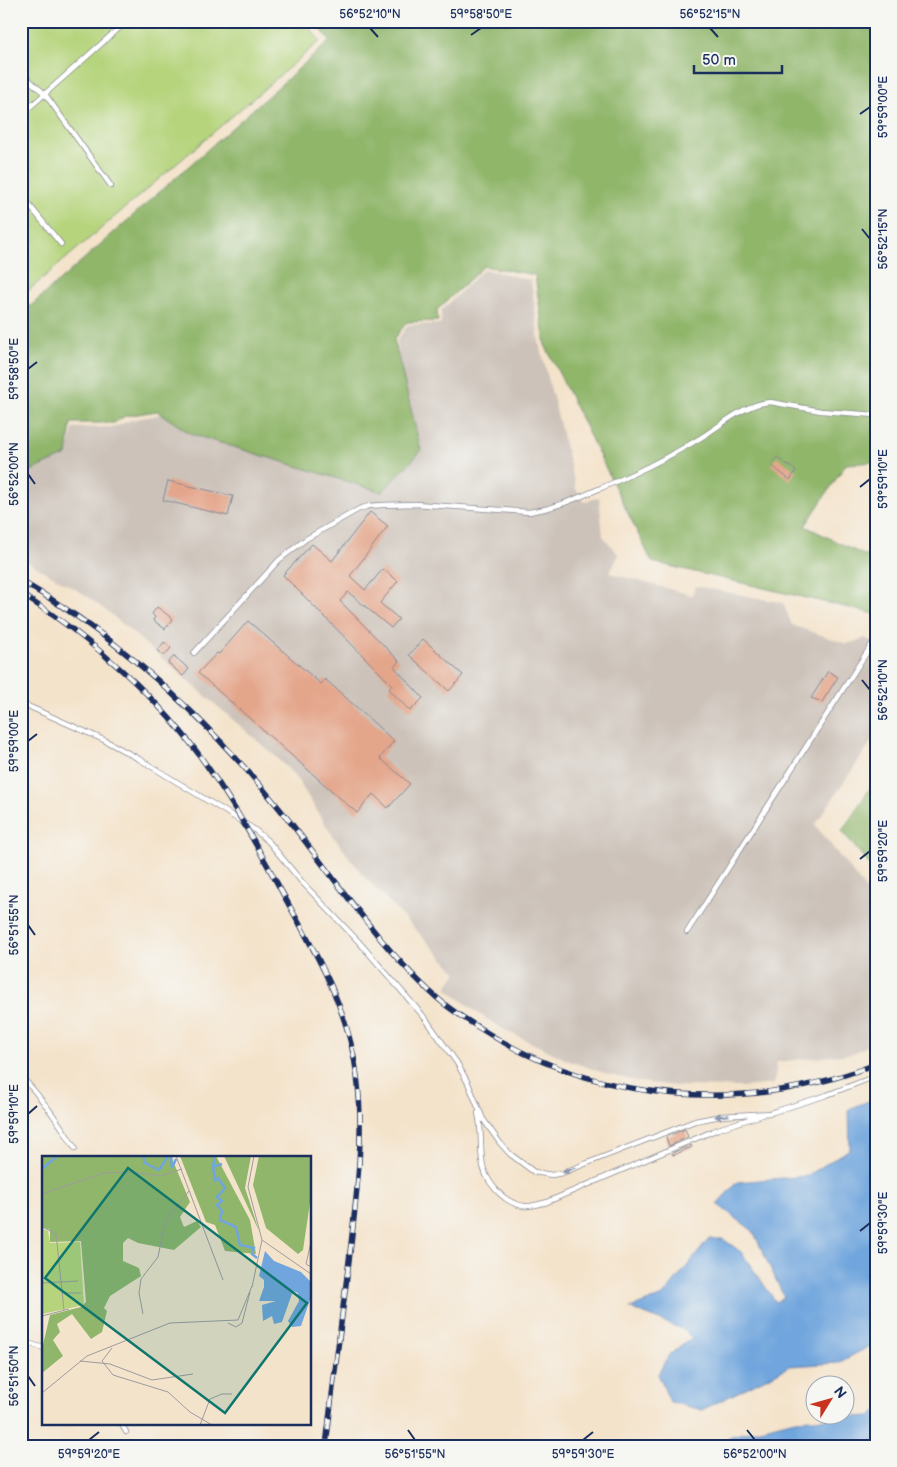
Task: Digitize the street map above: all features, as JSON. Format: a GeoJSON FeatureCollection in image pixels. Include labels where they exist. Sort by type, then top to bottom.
{"type":"FeatureCollection","features":[{"type":"Feature","properties":{"kind":"lane"},"geometry":{"type":"LineString","coordinates":[[21,115],[127,21]]}},
{"type":"Feature","properties":{"kind":"lane"},"geometry":{"type":"LineString","coordinates":[[21,73],[45,94],[112,186]]}},
{"type":"Feature","properties":{"kind":"lane"},"geometry":{"type":"LineString","coordinates":[[21,195],[61,244]]}},
{"type":"Feature","properties":{"kind":"lane"},"geometry":{"type":"LineString","coordinates":[[194,653],[279,560],[306,539],[359,509],[369,506],[398,504],[529,512],[549,509],[653,465],[761,402],[840,413],[876,415]]}},
{"type":"Feature","properties":{"kind":"lane"},"geometry":{"type":"LineString","coordinates":[[687,932],[876,638]]}},
{"type":"Feature","properties":{"kind":"lane"},"geometry":{"type":"LineString","coordinates":[[21,702],[104,740],[138,759],[255,830],[269,842],[301,881],[359,942],[425,1018],[457,1063],[483,1119],[492,1133],[510,1154],[534,1172],[552,1175],[562,1173],[701,1119],[770,1113]]}},
{"type":"Feature","properties":{"kind":"lane"},"geometry":{"type":"LineString","coordinates":[[21,1076],[37,1092],[58,1120],[75,1148]]}},
{"type":"Feature","properties":{"kind":"lane"},"geometry":{"type":"LineString","coordinates":[[476,1102],[482,1134],[482,1162],[486,1174],[502,1196],[523,1206],[534,1206],[718,1129],[827,1095],[876,1076]]}},
{"type":"Feature","properties":{"kind":"lane"},"geometry":{"type":"LineString","coordinates":[[21,1341],[42,1347]]}},
{"type":"Feature","properties":{"kind":"lane"},"geometry":{"type":"LineString","coordinates":[[122,1424],[126,1432]]}},
{"type":"Feature","properties":{"kind":"shaded area"},"geometry":{"type":"Polygon","coordinates":[[[484,269],[531,280],[539,342],[576,489],[584,502],[599,497],[603,536],[619,555],[609,573],[692,595],[696,586],[783,603],[792,625],[847,644],[865,638],[876,644],[876,735],[815,825],[876,902],[876,1042],[850,1054],[777,1062],[774,1084],[742,1087],[677,1086],[640,1082],[607,1074],[569,1061],[503,1029],[476,1012],[446,988],[457,973],[363,875],[333,836],[295,776],[276,757],[112,615],[84,594],[21,558],[21,451],[67,455],[73,428],[114,427],[131,420],[158,415],[209,359],[400,367],[397,340],[408,325],[441,324],[441,311],[484,269]]]}},
{"type":"Feature","properties":{"kind":"green space"},"geometry":{"type":"Polygon","coordinates":[[[21,21],[304,21],[320,41],[21,297],[21,21]]]}},
{"type":"Feature","properties":{"kind":"green space"},"geometry":{"type":"Polygon","coordinates":[[[315,21],[876,21],[876,462],[846,464],[805,526],[876,561],[875,614],[652,562],[545,345],[535,275],[484,266],[437,310],[438,321],[407,322],[394,339],[421,451],[382,492],[191,434],[157,411],[125,416],[114,423],[71,423],[67,455],[21,475],[21,309],[32,305],[330,41],[315,21]]]}},
{"type":"Feature","properties":{"kind":"green space"},"geometry":{"type":"Polygon","coordinates":[[[876,779],[876,873],[842,831],[876,779]]]}},
{"type":"Feature","properties":{"kind":"water"},"geometry":{"type":"Polygon","coordinates":[[[876,1098],[876,1343],[838,1363],[790,1366],[702,1410],[670,1402],[658,1374],[669,1355],[692,1338],[684,1330],[630,1308],[663,1296],[709,1239],[723,1239],[741,1252],[776,1302],[784,1297],[753,1231],[717,1204],[737,1182],[807,1176],[850,1149],[849,1109],[876,1098]]]}},
{"type":"Feature","properties":{"kind":"water"},"geometry":{"type":"Polygon","coordinates":[[[876,1412],[876,1446],[723,1446],[728,1437],[795,1420],[804,1420],[804,1424],[854,1424],[854,1417],[871,1416],[876,1412]]]}},
{"type":"Feature","properties":{"kind":"building"},"geometry":{"type":"Polygon","coordinates":[[[777,457],[796,471],[790,480],[771,465],[777,457]]]}},
{"type":"Feature","properties":{"kind":"building"},"geometry":{"type":"Polygon","coordinates":[[[168,481],[233,496],[228,516],[163,500],[168,481]]]}},
{"type":"Feature","properties":{"kind":"building"},"geometry":{"type":"Polygon","coordinates":[[[370,512],[388,526],[350,576],[365,590],[383,569],[398,581],[380,603],[399,619],[391,628],[348,592],[340,601],[399,661],[394,667],[423,698],[410,711],[389,689],[392,685],[283,575],[312,544],[332,561],[370,512]]]}},
{"type":"Feature","properties":{"kind":"building"},"geometry":{"type":"Polygon","coordinates":[[[157,607],[173,619],[165,629],[153,620],[155,617],[152,614],[157,607]]]}},
{"type":"Feature","properties":{"kind":"building"},"geometry":{"type":"Polygon","coordinates":[[[248,621],[321,684],[325,679],[394,741],[380,758],[410,784],[388,808],[373,794],[357,813],[198,673],[217,653],[219,654],[248,621]]]}},
{"type":"Feature","properties":{"kind":"building"},"geometry":{"type":"Polygon","coordinates":[[[423,639],[463,675],[449,691],[409,655],[423,639]]]}},
{"type":"Feature","properties":{"kind":"building"},"geometry":{"type":"Polygon","coordinates":[[[164,642],[171,648],[164,656],[158,650],[164,642]]]}},
{"type":"Feature","properties":{"kind":"building"},"geometry":{"type":"Polygon","coordinates":[[[174,656],[189,669],[183,676],[168,663],[174,656]]]}},
{"type":"Feature","properties":{"kind":"building"},"geometry":{"type":"Polygon","coordinates":[[[828,671],[838,677],[822,702],[811,698],[828,671]]]}},
{"type":"Feature","properties":{"kind":"building"},"geometry":{"type":"Polygon","coordinates":[[[685,1129],[688,1137],[669,1146],[666,1137],[685,1129]]]}},
{"type":"Feature","properties":{"kind":"building"},"geometry":{"type":"Polygon","coordinates":[[[691,1145],[692,1147],[673,1155],[672,1153],[691,1145]]]}},
{"type":"Feature","properties":{"kind":"railway"},"geometry":{"type":"LineString","coordinates":[[21,581],[93,628],[128,655],[192,713],[222,743],[279,808],[357,910],[420,982],[456,1013],[524,1053],[572,1072],[622,1086],[672,1094],[724,1095],[776,1091],[826,1080],[876,1064]]}},
{"type":"Feature","properties":{"kind":"railway"},"geometry":{"type":"LineString","coordinates":[[21,594],[98,649],[169,717],[189,741],[250,834],[312,946],[340,1008],[353,1053],[357,1076],[360,1146],[354,1215],[326,1446]]}}]}
